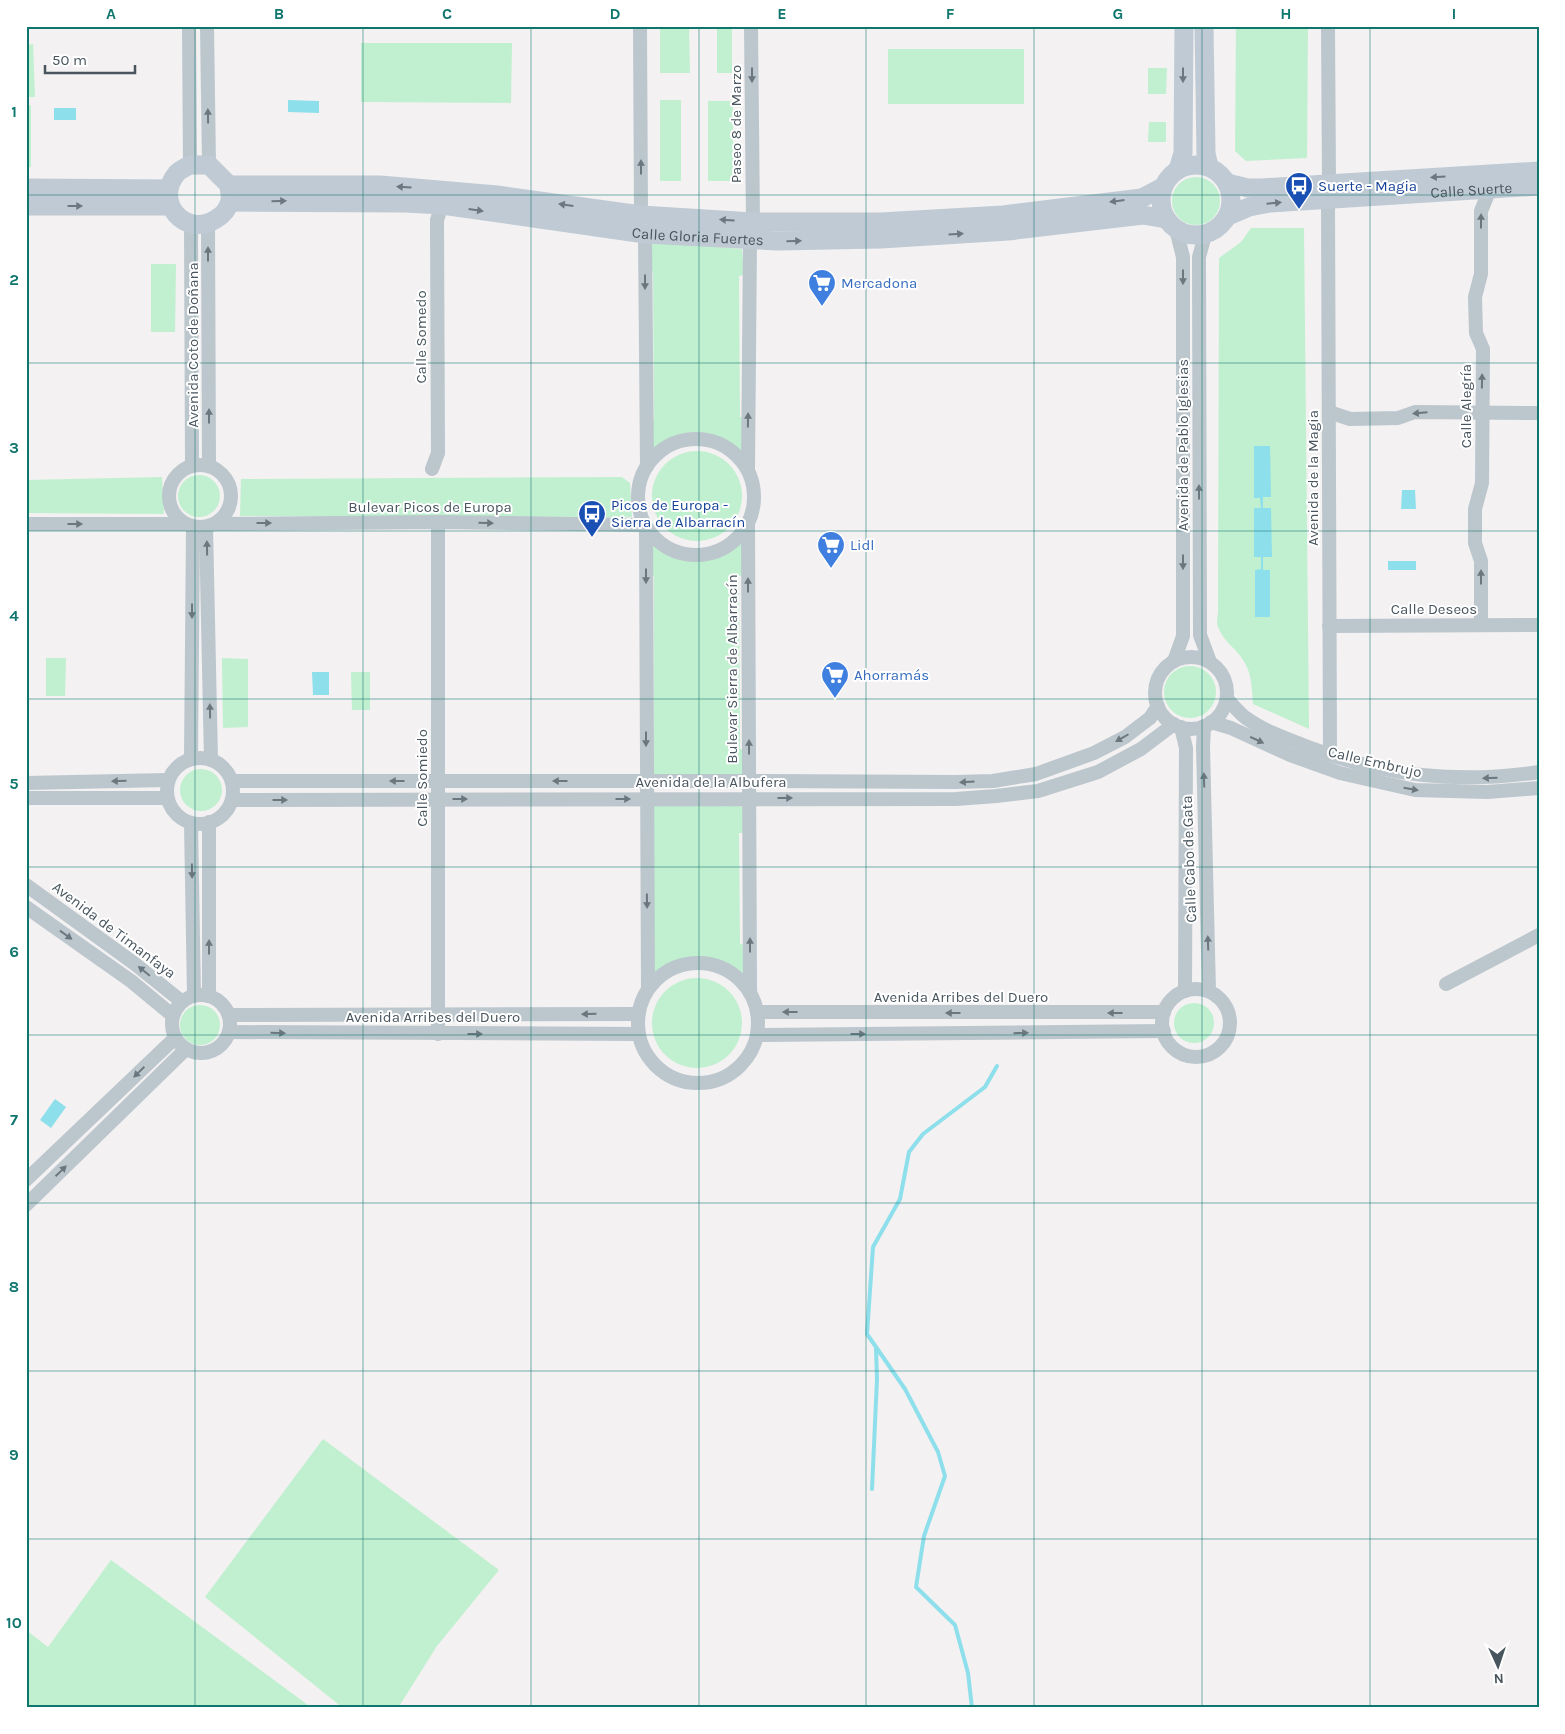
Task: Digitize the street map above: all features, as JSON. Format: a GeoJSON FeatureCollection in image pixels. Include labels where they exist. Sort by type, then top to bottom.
{"type":"FeatureCollection","features":[{"type":"Feature","properties":{"kind":"main road"},"geometry":{"type":"LineString","coordinates":[[1178,170],[1183,153],[1184,26]]}},
{"type":"Feature","properties":{"kind":"main road"},"geometry":{"type":"LineString","coordinates":[[1204,26],[1206,153],[1209,167]]}},
{"type":"Feature","properties":{"kind":"main road"},"geometry":{"type":"LineString","coordinates":[[199,165],[230,193],[223,215],[200,224],[177,216],[170,198],[177,172],[199,165]]}},
{"type":"Feature","properties":{"kind":"main road"},"geometry":{"type":"LineString","coordinates":[[1194,165],[1209,167],[1218,172],[1227,183],[1231,200],[1228,216],[1217,228],[1205,234],[1193,236],[1171,224],[1161,204],[1163,187],[1170,176],[1178,170],[1194,165]]}},
{"type":"Feature","properties":{"kind":"main road","name":"Calle Suerte"},"geometry":{"type":"LineString","coordinates":[[1228,216],[1249,208],[1328,192],[1539,171]]}},
{"type":"Feature","properties":{"kind":"main road","name":"Calle Suerte"},"geometry":{"type":"LineString","coordinates":[[1227,183],[1248,188],[1328,192],[1490,189],[1539,186]]}},
{"type":"Feature","properties":{"kind":"main road","name":"Calle Gloria Fuertes"},"geometry":{"type":"LineString","coordinates":[[230,193],[399,187],[497,195],[641,215],[753,222],[881,222],[1003,215],[1142,198],[1163,187]]}},
{"type":"Feature","properties":{"kind":"main road"},"geometry":{"type":"LineString","coordinates":[[26,188],[170,198]]}},
{"type":"Feature","properties":{"kind":"main road","name":"Calle Gloria Fuertes"},"geometry":{"type":"LineString","coordinates":[[230,193],[292,201],[436,210],[645,234],[777,242],[901,238],[1008,231],[1143,215],[1171,224]]}},
{"type":"Feature","properties":{"kind":"main road"},"geometry":{"type":"LineString","coordinates":[[26,206],[170,198]]}},
{"type":"Feature","properties":{"kind":"street"},"geometry":{"type":"LineString","coordinates":[[189,26],[199,165]]}},
{"type":"Feature","properties":{"kind":"street"},"geometry":{"type":"LineString","coordinates":[[199,165],[207,26]]}},
{"type":"Feature","properties":{"kind":"street"},"geometry":{"type":"LineString","coordinates":[[640,26],[641,215]]}},
{"type":"Feature","properties":{"kind":"street","name":"Paseo 8 de Marzo"},"geometry":{"type":"LineString","coordinates":[[751,26],[753,222]]}},
{"type":"Feature","properties":{"kind":"street","name":"Avenida de la Magia"},"geometry":{"type":"LineString","coordinates":[[1328,26],[1330,755]]}},
{"type":"Feature","properties":{"kind":"street","name":"Calle Alegría"},"geometry":{"type":"LineString","coordinates":[[1481,625],[1481,561],[1475,543],[1475,509],[1482,483],[1483,349],[1476,333],[1475,297],[1481,274],[1481,211],[1490,189]]}},
{"type":"Feature","properties":{"kind":"street","name":"Calle Somedo"},"geometry":{"type":"LineString","coordinates":[[436,210],[438,469]]}},
{"type":"Feature","properties":{"kind":"street","name":"Avenida Coto de Doñana"},"geometry":{"type":"LineString","coordinates":[[192,465],[200,224]]}},
{"type":"Feature","properties":{"kind":"street","name":"Avenida Coto de Doñana"},"geometry":{"type":"LineString","coordinates":[[200,224],[209,465]]}},
{"type":"Feature","properties":{"kind":"street","name":"Avenida de Pablo Iglesias"},"geometry":{"type":"LineString","coordinates":[[1171,224],[1183,257],[1183,636],[1174,661]]}},
{"type":"Feature","properties":{"kind":"street"},"geometry":{"type":"LineString","coordinates":[[645,234],[647,466]]}},
{"type":"Feature","properties":{"kind":"street","name":"Avenida de Pablo Iglesias"},"geometry":{"type":"LineString","coordinates":[[1205,234],[1199,257],[1200,635],[1210,662]]}},
{"type":"Feature","properties":{"kind":"street"},"geometry":{"type":"LineString","coordinates":[[748,469],[738,456],[723,445],[697,439],[673,444],[658,453],[647,466],[640,479],[638,497],[640,514],[645,526],[657,541],[672,551],[689,555],[706,555],[723,549],[737,539],[748,525],[754,507],[755,495],[748,469],[750,240]]}},
{"type":"Feature","properties":{"kind":"street"},"geometry":{"type":"LineString","coordinates":[[1329,412],[1350,419],[1398,418],[1415,412],[1539,413]]}},
{"type":"Feature","properties":{"kind":"street"},"geometry":{"type":"LineString","coordinates":[[192,465],[209,465],[219,470],[229,482],[232,496],[228,512],[200,525],[171,509],[169,486],[181,470],[192,465]]}},
{"type":"Feature","properties":{"kind":"street","name":"Bulevar Picos de Europa"},"geometry":{"type":"LineString","coordinates":[[26,524],[200,525],[438,522],[645,526]]}},
{"type":"Feature","properties":{"kind":"street","name":"Calle Somiedo"},"geometry":{"type":"LineString","coordinates":[[438,522],[438,1034]]}},
{"type":"Feature","properties":{"kind":"street"},"geometry":{"type":"LineString","coordinates":[[191,759],[200,525]]}},
{"type":"Feature","properties":{"kind":"street"},"geometry":{"type":"LineString","coordinates":[[200,525],[211,760]]}},
{"type":"Feature","properties":{"kind":"street","name":"Bulevar Sierra de Albarracín"},"geometry":{"type":"LineString","coordinates":[[748,525],[750,993]]}},
{"type":"Feature","properties":{"kind":"street"},"geometry":{"type":"LineString","coordinates":[[645,526],[648,988]]}},
{"type":"Feature","properties":{"kind":"street","name":"Calle Deseos"},"geometry":{"type":"LineString","coordinates":[[1329,626],[1539,625]]}},
{"type":"Feature","properties":{"kind":"street"},"geometry":{"type":"LineString","coordinates":[[1186,657],[1198,657],[1210,662],[1224,678],[1227,688],[1227,699],[1224,708],[1218,716],[1208,724],[1193,729],[1178,726],[1164,717],[1155,696],[1159,676],[1165,667],[1174,661],[1186,657]]}},
{"type":"Feature","properties":{"kind":"street","name":"Calle Embrujo"},"geometry":{"type":"LineString","coordinates":[[1227,699],[1245,717],[1281,736],[1344,760],[1415,776],[1486,778],[1539,772]]}},
{"type":"Feature","properties":{"kind":"street","name":"Avenida de la Albufera"},"geometry":{"type":"LineString","coordinates":[[232,781],[956,782],[993,780],[1036,774],[1094,753],[1125,737],[1150,718],[1158,706]]}},
{"type":"Feature","properties":{"kind":"street","name":"Calle Embrujo"},"geometry":{"type":"LineString","coordinates":[[1208,724],[1231,728],[1290,755],[1340,773],[1415,790],[1487,792],[1539,788]]}},
{"type":"Feature","properties":{"kind":"street","name":"Calle Cabo de Gata"},"geometry":{"type":"LineString","coordinates":[[1208,724],[1203,747],[1209,991]]}},
{"type":"Feature","properties":{"kind":"street","name":"Avenida de la Albufera"},"geometry":{"type":"LineString","coordinates":[[232,800],[956,798],[996,796],[1038,791],[1098,772],[1178,726]]}},
{"type":"Feature","properties":{"kind":"street","name":"Calle Cabo de Gata"},"geometry":{"type":"LineString","coordinates":[[1178,726],[1186,748],[1186,991]]}},
{"type":"Feature","properties":{"kind":"street"},"geometry":{"type":"LineString","coordinates":[[201,758],[211,760],[220,764],[232,781],[232,800],[223,814],[209,822],[191,822],[183,819],[176,814],[168,798],[168,780],[181,763],[201,758]]}},
{"type":"Feature","properties":{"kind":"street"},"geometry":{"type":"LineString","coordinates":[[26,783],[168,780]]}},
{"type":"Feature","properties":{"kind":"street"},"geometry":{"type":"LineString","coordinates":[[26,798],[168,798]]}},
{"type":"Feature","properties":{"kind":"street"},"geometry":{"type":"LineString","coordinates":[[191,822],[194,995]]}},
{"type":"Feature","properties":{"kind":"street"},"geometry":{"type":"LineString","coordinates":[[209,822],[209,996]]}},
{"type":"Feature","properties":{"kind":"street","name":"Avenida de Timanfaya"},"geometry":{"type":"LineString","coordinates":[[26,886],[135,964],[181,1001]]}},
{"type":"Feature","properties":{"kind":"street","name":"Avenida de Timanfaya"},"geometry":{"type":"LineString","coordinates":[[26,907],[131,981],[172,1015]]}},
{"type":"Feature","properties":{"kind":"street"},"geometry":{"type":"LineString","coordinates":[[1446,984],[1539,934]]}},
{"type":"Feature","properties":{"kind":"street"},"geometry":{"type":"LineString","coordinates":[[701,963],[720,967],[738,978],[750,993],[757,1012],[757,1035],[749,1054],[736,1070],[718,1080],[697,1083],[676,1080],[658,1069],[645,1053],[638,1034],[638,1014],[641,1000],[648,988],[662,974],[681,965],[701,963]]}},
{"type":"Feature","properties":{"kind":"street"},"geometry":{"type":"LineString","coordinates":[[1194,989],[1209,991],[1219,998],[1226,1007],[1230,1017],[1228,1034],[1218,1048],[1209,1054],[1198,1056],[1186,1055],[1168,1041],[1164,1031],[1164,1012],[1176,996],[1186,991],[1194,989]]}},
{"type":"Feature","properties":{"kind":"street"},"geometry":{"type":"LineString","coordinates":[[194,995],[209,996],[218,1000],[225,1007],[229,1015],[229,1032],[219,1047],[211,1051],[194,1053],[186,1049],[175,1038],[171,1023],[172,1015],[181,1001],[194,995]]}},
{"type":"Feature","properties":{"kind":"street","name":"Avenida Arribes del Duero"},"geometry":{"type":"LineString","coordinates":[[757,1012],[1164,1012]]}},
{"type":"Feature","properties":{"kind":"street","name":"Avenida Arribes del Duero"},"geometry":{"type":"LineString","coordinates":[[229,1015],[438,1016],[638,1014]]}},
{"type":"Feature","properties":{"kind":"street"},"geometry":{"type":"LineString","coordinates":[[757,1035],[1164,1031]]}},
{"type":"Feature","properties":{"kind":"street","name":"Avenida Arribes del Duero"},"geometry":{"type":"LineString","coordinates":[[229,1032],[638,1034]]}},
{"type":"Feature","properties":{"kind":"street"},"geometry":{"type":"LineString","coordinates":[[26,1180],[175,1038]]}},
{"type":"Feature","properties":{"kind":"street"},"geometry":{"type":"LineString","coordinates":[[26,1205],[186,1049]]}},
{"type":"Feature","properties":{"kind":"green space"},"geometry":{"type":"Polygon","coordinates":[[[660,26],[689,26],[690,73],[660,73],[660,26]]]}},
{"type":"Feature","properties":{"kind":"green space"},"geometry":{"type":"Polygon","coordinates":[[[717,26],[732,26],[732,73],[717,73],[717,26]]]}},
{"type":"Feature","properties":{"kind":"green space"},"geometry":{"type":"Polygon","coordinates":[[[1236,26],[1308,26],[1307,158],[1246,161],[1235,151],[1236,26]]]}},
{"type":"Feature","properties":{"kind":"green space"},"geometry":{"type":"Polygon","coordinates":[[[361,43],[512,43],[511,103],[361,102],[361,43]]]}},
{"type":"Feature","properties":{"kind":"green space"},"geometry":{"type":"Polygon","coordinates":[[[33,44],[35,97],[26,97],[26,45],[33,44]]]}},
{"type":"Feature","properties":{"kind":"green space"},"geometry":{"type":"Polygon","coordinates":[[[888,49],[1024,49],[1024,104],[888,104],[888,49]]]}},
{"type":"Feature","properties":{"kind":"green space"},"geometry":{"type":"Polygon","coordinates":[[[1148,68],[1167,68],[1166,94],[1148,94],[1148,68]]]}},
{"type":"Feature","properties":{"kind":"green space"},"geometry":{"type":"Polygon","coordinates":[[[660,100],[681,100],[681,181],[660,181],[660,100]]]}},
{"type":"Feature","properties":{"kind":"green space"},"geometry":{"type":"Polygon","coordinates":[[[708,101],[733,101],[733,181],[708,181],[708,101]]]}},
{"type":"Feature","properties":{"kind":"green space"},"geometry":{"type":"Polygon","coordinates":[[[31,105],[31,167],[26,168],[26,106],[31,105]]]}},
{"type":"Feature","properties":{"kind":"green space"},"geometry":{"type":"Polygon","coordinates":[[[1149,122],[1166,122],[1166,142],[1148,142],[1149,122]]]}},
{"type":"Feature","properties":{"kind":"green space"},"geometry":{"type":"Polygon","coordinates":[[[1191,177],[1201,177],[1210,181],[1216,187],[1219,192],[1219,210],[1210,221],[1201,225],[1191,225],[1182,221],[1176,215],[1172,206],[1172,196],[1176,187],[1182,181],[1191,177]]]}},
{"type":"Feature","properties":{"kind":"green space"},"geometry":{"type":"Polygon","coordinates":[[[1251,228],[1304,228],[1309,729],[1253,704],[1251,679],[1246,665],[1220,632],[1217,623],[1219,258],[1241,242],[1251,228]]]}},
{"type":"Feature","properties":{"kind":"green space"},"geometry":{"type":"Polygon","coordinates":[[[650,242],[742,249],[744,275],[739,276],[740,417],[744,417],[744,454],[737,447],[720,437],[692,432],[673,437],[651,454],[650,419],[654,419],[653,271],[650,271],[650,242]]]}},
{"type":"Feature","properties":{"kind":"green space"},"geometry":{"type":"Polygon","coordinates":[[[151,264],[176,264],[175,332],[151,332],[151,264]]]}},
{"type":"Feature","properties":{"kind":"green space"},"geometry":{"type":"Polygon","coordinates":[[[697,451],[714,454],[729,464],[739,479],[742,496],[739,513],[729,528],[714,538],[697,541],[680,538],[665,528],[655,513],[652,496],[655,479],[665,464],[680,454],[697,451]]]}},
{"type":"Feature","properties":{"kind":"green space"},"geometry":{"type":"Polygon","coordinates":[[[199,475],[214,481],[220,496],[214,511],[199,517],[184,511],[178,496],[184,481],[199,475]]]}},
{"type":"Feature","properties":{"kind":"green space"},"geometry":{"type":"Polygon","coordinates":[[[162,477],[164,514],[26,513],[26,480],[162,477]]]}},
{"type":"Feature","properties":{"kind":"green space"},"geometry":{"type":"Polygon","coordinates":[[[622,477],[630,483],[632,517],[240,516],[241,479],[622,477]]]}},
{"type":"Feature","properties":{"kind":"green space"},"geometry":{"type":"Polygon","coordinates":[[[744,540],[745,575],[739,576],[740,749],[744,749],[744,776],[649,776],[654,750],[654,576],[651,575],[650,541],[674,555],[698,561],[710,560],[721,556],[733,550],[744,540]]]}},
{"type":"Feature","properties":{"kind":"green space"},"geometry":{"type":"Polygon","coordinates":[[[46,658],[66,658],[65,696],[46,696],[46,658]]]}},
{"type":"Feature","properties":{"kind":"green space"},"geometry":{"type":"Polygon","coordinates":[[[222,658],[248,659],[248,727],[223,728],[222,658]]]}},
{"type":"Feature","properties":{"kind":"green space"},"geometry":{"type":"Polygon","coordinates":[[[1190,666],[1200,668],[1208,674],[1214,682],[1216,692],[1214,702],[1208,710],[1200,716],[1190,718],[1180,716],[1172,710],[1166,702],[1164,692],[1166,682],[1172,674],[1180,668],[1190,666]]]}},
{"type":"Feature","properties":{"kind":"green space"},"geometry":{"type":"Polygon","coordinates":[[[351,672],[370,672],[370,710],[352,710],[351,672]]]}},
{"type":"Feature","properties":{"kind":"green space"},"geometry":{"type":"Polygon","coordinates":[[[205,769],[213,772],[219,778],[222,790],[219,802],[213,808],[197,811],[189,808],[183,802],[180,786],[183,778],[189,772],[205,769]]]}},
{"type":"Feature","properties":{"kind":"green space"},"geometry":{"type":"Polygon","coordinates":[[[653,806],[740,806],[744,808],[744,833],[739,833],[740,944],[745,945],[745,980],[722,965],[698,960],[686,960],[674,964],[652,979],[653,806]]]}},
{"type":"Feature","properties":{"kind":"green space"},"geometry":{"type":"Polygon","coordinates":[[[697,978],[714,982],[729,991],[738,1006],[742,1023],[738,1040],[729,1055],[714,1064],[697,1068],[680,1064],[665,1055],[656,1040],[652,1023],[656,1006],[665,991],[680,982],[697,978]]]}},
{"type":"Feature","properties":{"kind":"green space"},"geometry":{"type":"Polygon","coordinates":[[[1198,1003],[1205,1006],[1211,1012],[1214,1023],[1213,1031],[1205,1040],[1198,1043],[1190,1043],[1183,1040],[1175,1031],[1174,1019],[1177,1012],[1186,1004],[1198,1003]]]}},
{"type":"Feature","properties":{"kind":"green space"},"geometry":{"type":"Polygon","coordinates":[[[204,1005],[211,1008],[217,1014],[220,1025],[219,1033],[211,1042],[204,1045],[196,1045],[189,1042],[181,1033],[180,1021],[183,1014],[192,1006],[204,1005]]]}},
{"type":"Feature","properties":{"kind":"green space"},"geometry":{"type":"Polygon","coordinates":[[[323,1439],[499,1570],[437,1646],[398,1708],[343,1708],[205,1597],[323,1439]]]}},
{"type":"Feature","properties":{"kind":"green space"},"geometry":{"type":"Polygon","coordinates":[[[111,1560],[312,1708],[26,1708],[26,1630],[48,1647],[111,1560]]]}},
{"type":"Feature","properties":{"kind":"water"},"geometry":{"type":"Polygon","coordinates":[[[288,100],[319,101],[319,113],[288,112],[288,100]]]}},
{"type":"Feature","properties":{"kind":"water"},"geometry":{"type":"Polygon","coordinates":[[[54,108],[76,108],[76,120],[54,120],[54,108]]]}},
{"type":"Feature","properties":{"kind":"water"},"geometry":{"type":"Polygon","coordinates":[[[1254,446],[1270,446],[1271,497],[1263,497],[1263,508],[1271,508],[1272,557],[1263,557],[1263,570],[1270,570],[1270,617],[1255,617],[1255,570],[1261,569],[1261,557],[1254,557],[1254,508],[1261,508],[1260,498],[1254,498],[1254,446]]]}},
{"type":"Feature","properties":{"kind":"water"},"geometry":{"type":"Polygon","coordinates":[[[1402,490],[1415,490],[1416,509],[1401,509],[1402,490]]]}},
{"type":"Feature","properties":{"kind":"water"},"geometry":{"type":"Polygon","coordinates":[[[1388,561],[1416,561],[1416,570],[1388,570],[1388,561]]]}},
{"type":"Feature","properties":{"kind":"water"},"geometry":{"type":"Polygon","coordinates":[[[312,672],[329,672],[329,695],[313,695],[312,672]]]}},
{"type":"Feature","properties":{"kind":"water"},"geometry":{"type":"Polygon","coordinates":[[[55,1099],[66,1107],[51,1128],[40,1120],[55,1099]]]}},
{"type":"Feature","properties":{"kind":"waterway"},"geometry":{"type":"LineString","coordinates":[[972,1708],[968,1673],[955,1625],[916,1587],[924,1536],[945,1476],[938,1452],[905,1389],[867,1334],[873,1247],[900,1199],[909,1152],[923,1134],[985,1087],[997,1066]]}},
{"type":"Feature","properties":{"kind":"waterway"},"geometry":{"type":"LineString","coordinates":[[872,1489],[877,1379],[876,1349]]}},
{"type":"Feature","properties":{"kind":"place","name":"Suerte - Magia"},"geometry":{"type":"Point","coordinates":[1299,210]}},
{"type":"Feature","properties":{"kind":"place","name":"Mercadona"},"geometry":{"type":"Point","coordinates":[822,307]}},
{"type":"Feature","properties":{"kind":"place","name":"Picos de Europa - Sierra de Albarracín"},"geometry":{"type":"Point","coordinates":[592,538]}},
{"type":"Feature","properties":{"kind":"place","name":"Lidl"},"geometry":{"type":"Point","coordinates":[831,569]}},
{"type":"Feature","properties":{"kind":"place","name":"Ahorramás"},"geometry":{"type":"Point","coordinates":[835,699]}}]}
